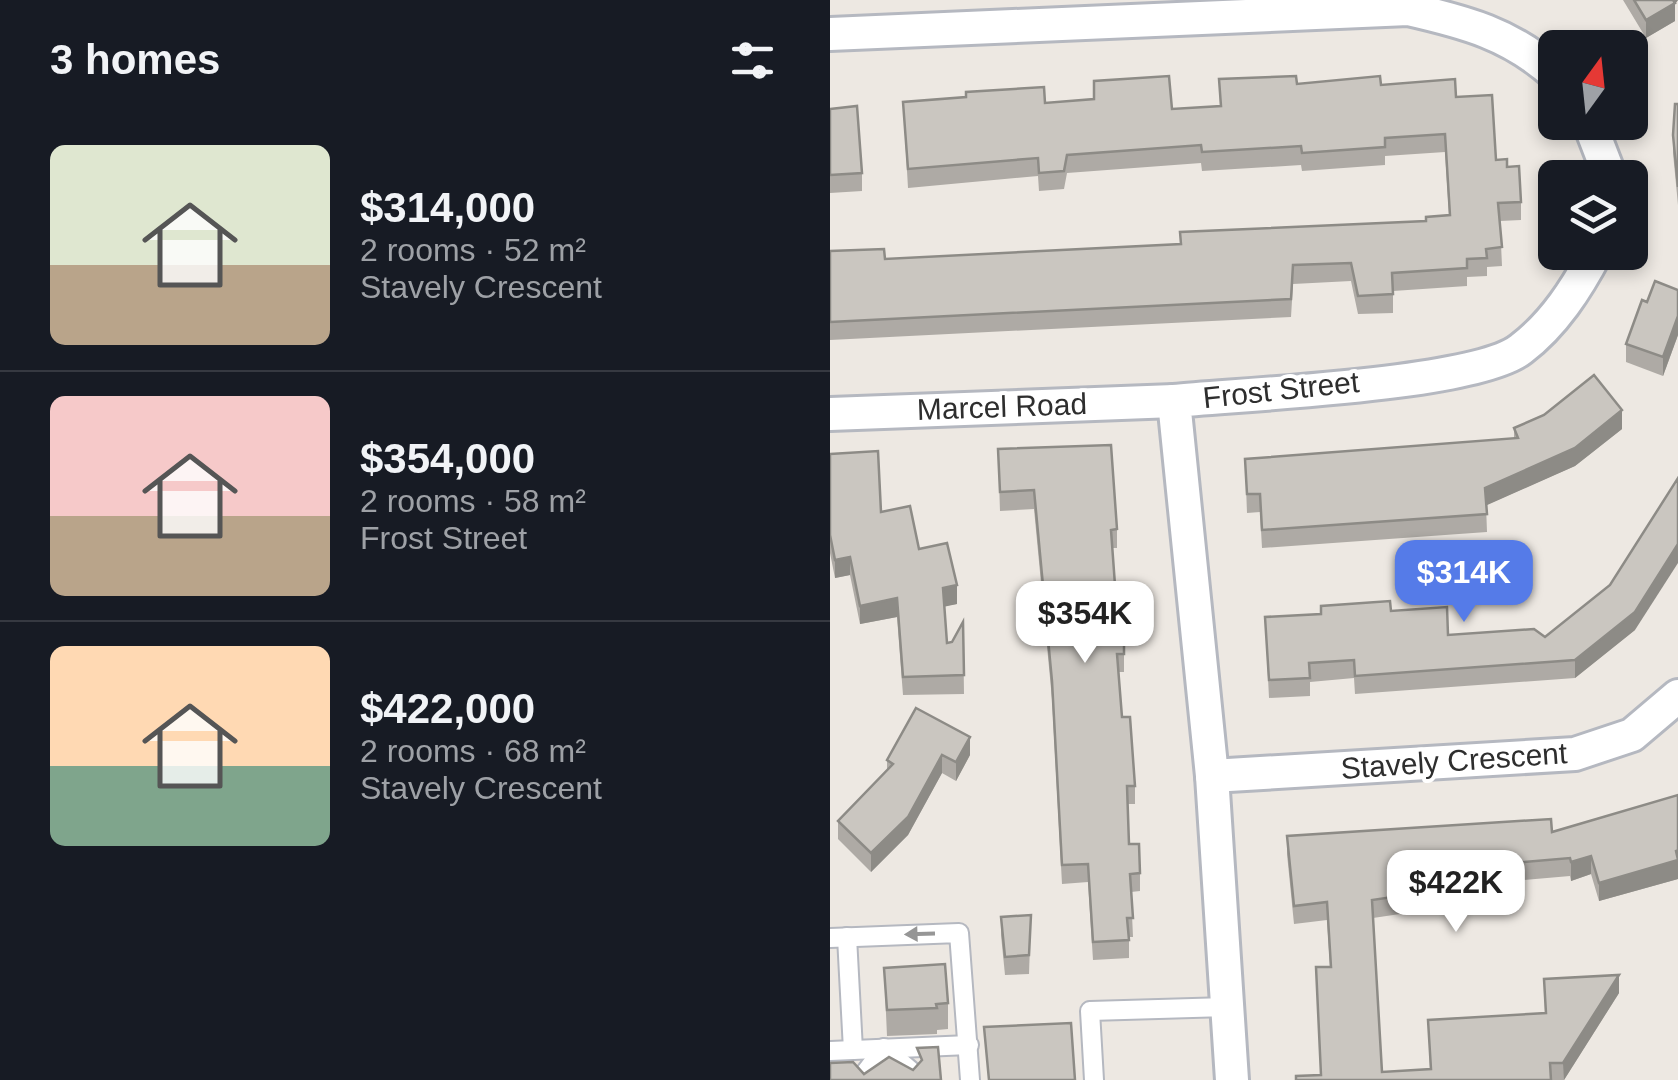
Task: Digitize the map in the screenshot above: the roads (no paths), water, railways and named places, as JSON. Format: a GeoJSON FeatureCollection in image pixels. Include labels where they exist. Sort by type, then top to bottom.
{"type":"FeatureCollection","features":[{"type":"Feature","properties":{"kind":"street"},"geometry":{"type":"LineString","coordinates":[[830,34],[1408,10],[1480,25],[1538,58]]}},
{"type":"Feature","properties":{"kind":"street","name":"Frost Street"},"geometry":{"type":"LineString","coordinates":[[1232,1080],[1212,776],[1174,401],[1470,372],[1520,350],[1572,295],[1586,270]]}},
{"type":"Feature","properties":{"kind":"street","name":"Marcel Road"},"geometry":{"type":"LineString","coordinates":[[830,414],[1174,401]]}},
{"type":"Feature","properties":{"kind":"street","name":"Stavely Crescent"},"geometry":{"type":"LineString","coordinates":[[1212,776],[1575,754],[1632,735],[1678,696]]}},
{"type":"Feature","properties":{"kind":"lane"},"geometry":{"type":"LineString","coordinates":[[853,1050],[838,938],[960,933],[970,1080]]}},
{"type":"Feature","properties":{"kind":"lane"},"geometry":{"type":"LineString","coordinates":[[1094,1080],[1090,1011],[1227,1007]]}},
{"type":"Feature","properties":{"kind":"lane"},"geometry":{"type":"LineString","coordinates":[[830,1051],[969,1045]]}},
{"type":"Feature","properties":{"kind":"lane"},"geometry":{"type":"LineString","coordinates":[[884,1048],[910,1070]]}},
{"type":"Feature","properties":{"kind":"lane"},"geometry":{"type":"LineString","coordinates":[[864,1072],[884,1048]]}}]}
